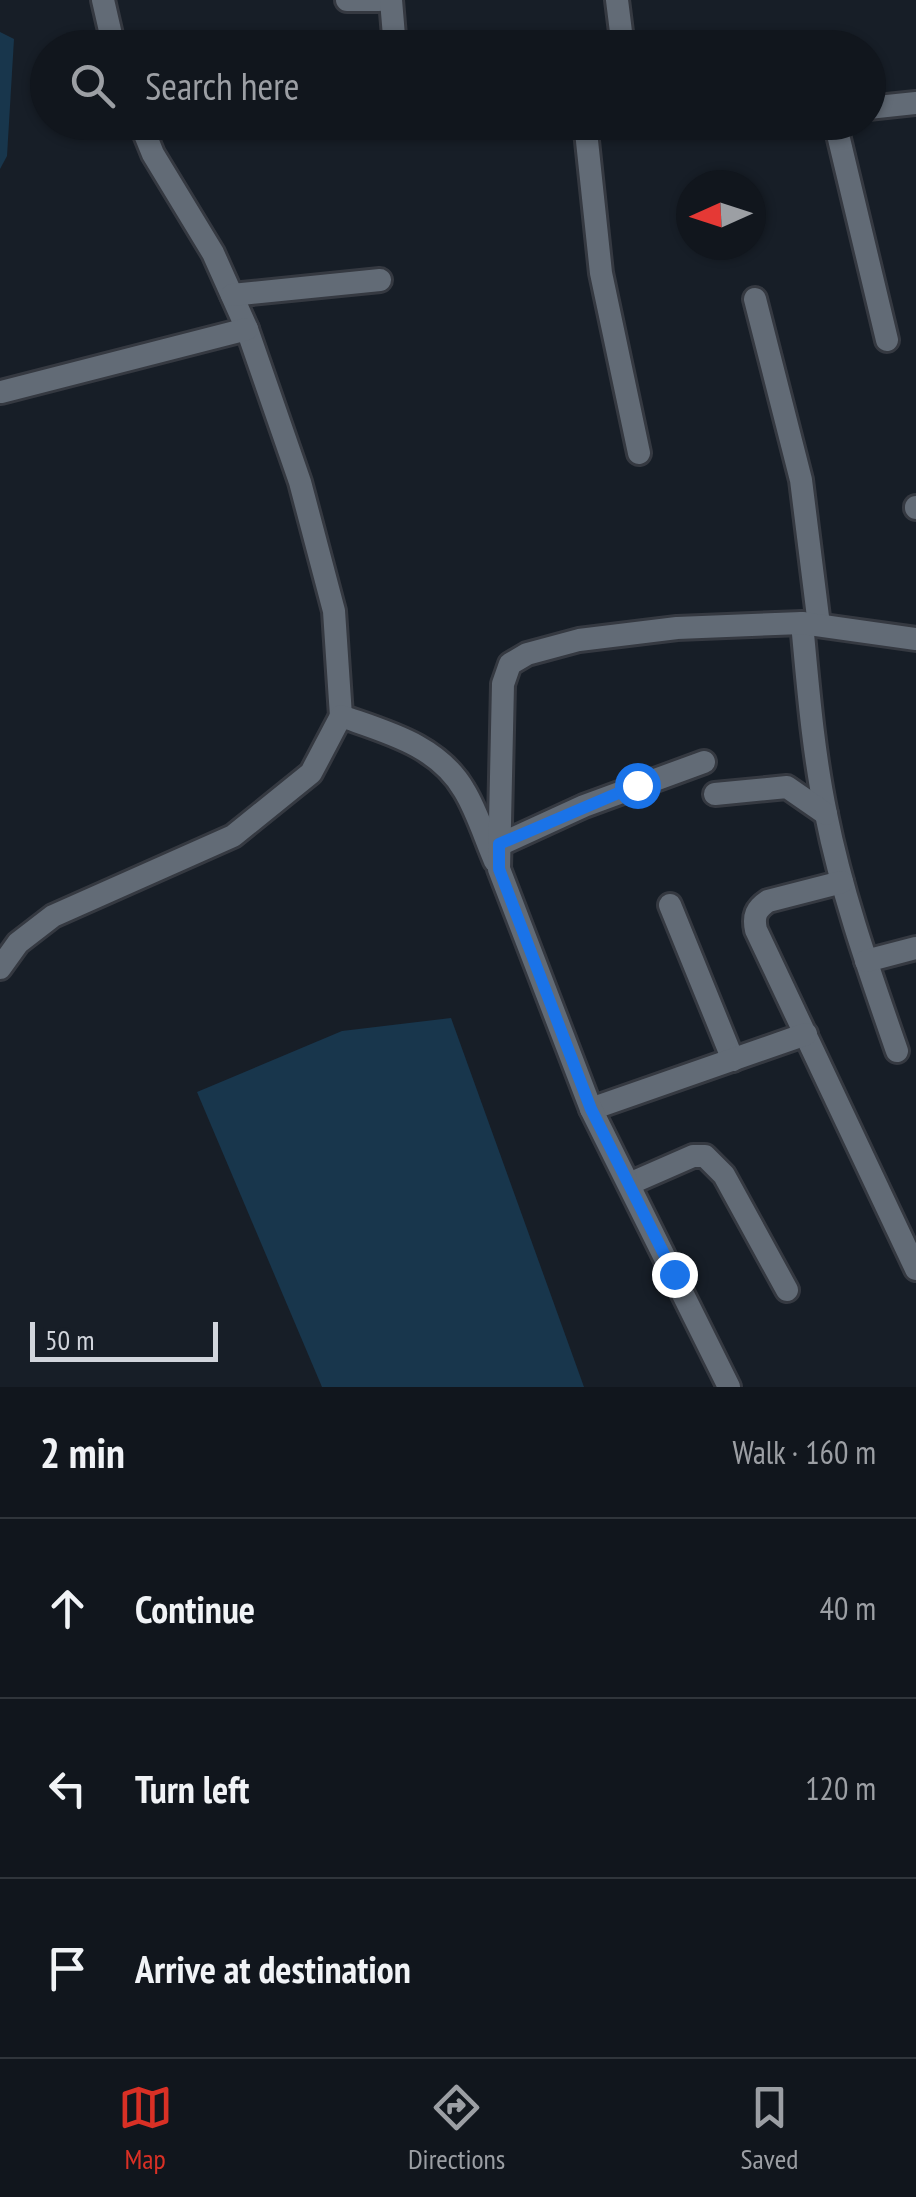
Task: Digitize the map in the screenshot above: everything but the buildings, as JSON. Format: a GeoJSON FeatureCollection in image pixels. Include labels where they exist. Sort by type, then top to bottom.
{"type":"FeatureCollection","features":[{"type":"Feature","properties":{"kind":"street"},"geometry":{"type":"LineString","coordinates":[[103,0],[110,30]]}},
{"type":"Feature","properties":{"kind":"street"},"geometry":{"type":"LineString","coordinates":[[347,0],[375,0]]}},
{"type":"Feature","properties":{"kind":"street"},"geometry":{"type":"LineString","coordinates":[[391,0],[394,30]]}},
{"type":"Feature","properties":{"kind":"street"},"geometry":{"type":"LineString","coordinates":[[617,0],[621,30]]}},
{"type":"Feature","properties":{"kind":"street"},"geometry":{"type":"LineString","coordinates":[[886,109],[914,111]]}},
{"type":"Feature","properties":{"kind":"street"},"geometry":{"type":"LineString","coordinates":[[0,968],[18,942],[53,916],[233,836],[311,773],[341,716],[334,611],[300,482],[248,329],[213,253],[147,140]]}},
{"type":"Feature","properties":{"kind":"street"},"geometry":{"type":"LineString","coordinates":[[587,140],[600,273],[639,454]]}},
{"type":"Feature","properties":{"kind":"street"},"geometry":{"type":"LineString","coordinates":[[839,140],[887,340]]}},
{"type":"Feature","properties":{"kind":"street"},"geometry":{"type":"LineString","coordinates":[[232,295],[380,280]]}},
{"type":"Feature","properties":{"kind":"street"},"geometry":{"type":"LineString","coordinates":[[754,299],[800,480],[814,738],[826,814],[842,882],[897,1051]]}},
{"type":"Feature","properties":{"kind":"street"},"geometry":{"type":"LineString","coordinates":[[1,392],[248,329]]}},
{"type":"Feature","properties":{"kind":"street"},"geometry":{"type":"LineString","coordinates":[[499,869],[503,684],[510,664],[527,654],[579,640],[677,628],[810,624],[916,638]]}},
{"type":"Feature","properties":{"kind":"street"},"geometry":{"type":"LineString","coordinates":[[341,716],[409,741],[440,760],[464,788],[591,1109],[729,1387]]}},
{"type":"Feature","properties":{"kind":"street"},"geometry":{"type":"LineString","coordinates":[[499,844],[584,806],[704,762]]}},
{"type":"Feature","properties":{"kind":"street"},"geometry":{"type":"LineString","coordinates":[[715,794],[787,787],[826,814]]}},
{"type":"Feature","properties":{"kind":"street"},"geometry":{"type":"LineString","coordinates":[[842,882],[768,901],[759,907],[754,918],[756,930],[916,1268]]}},
{"type":"Feature","properties":{"kind":"street"},"geometry":{"type":"LineString","coordinates":[[670,904],[733,1060]]}},
{"type":"Feature","properties":{"kind":"street"},"geometry":{"type":"LineString","coordinates":[[866,961],[916,948]]}},
{"type":"Feature","properties":{"kind":"street"},"geometry":{"type":"LineString","coordinates":[[591,1109],[806,1034]]}},
{"type":"Feature","properties":{"kind":"street"},"geometry":{"type":"LineString","coordinates":[[629,1184],[693,1156],[705,1156],[724,1175],[786,1290]]}},
{"type":"Feature","properties":{"kind":"water"},"geometry":{"type":"Polygon","coordinates":[[[0,32],[14,39],[7,156],[0,169],[0,32]]]}},
{"type":"Feature","properties":{"kind":"water"},"geometry":{"type":"Polygon","coordinates":[[[451,1018],[584,1387],[322,1387],[197,1092],[342,1031],[451,1018]]]}},
{"type":"Feature","properties":{"kind":"route"},"geometry":{"type":"LineString","coordinates":[[637,785],[499,844],[499,869],[591,1109],[674,1274]]}}]}
